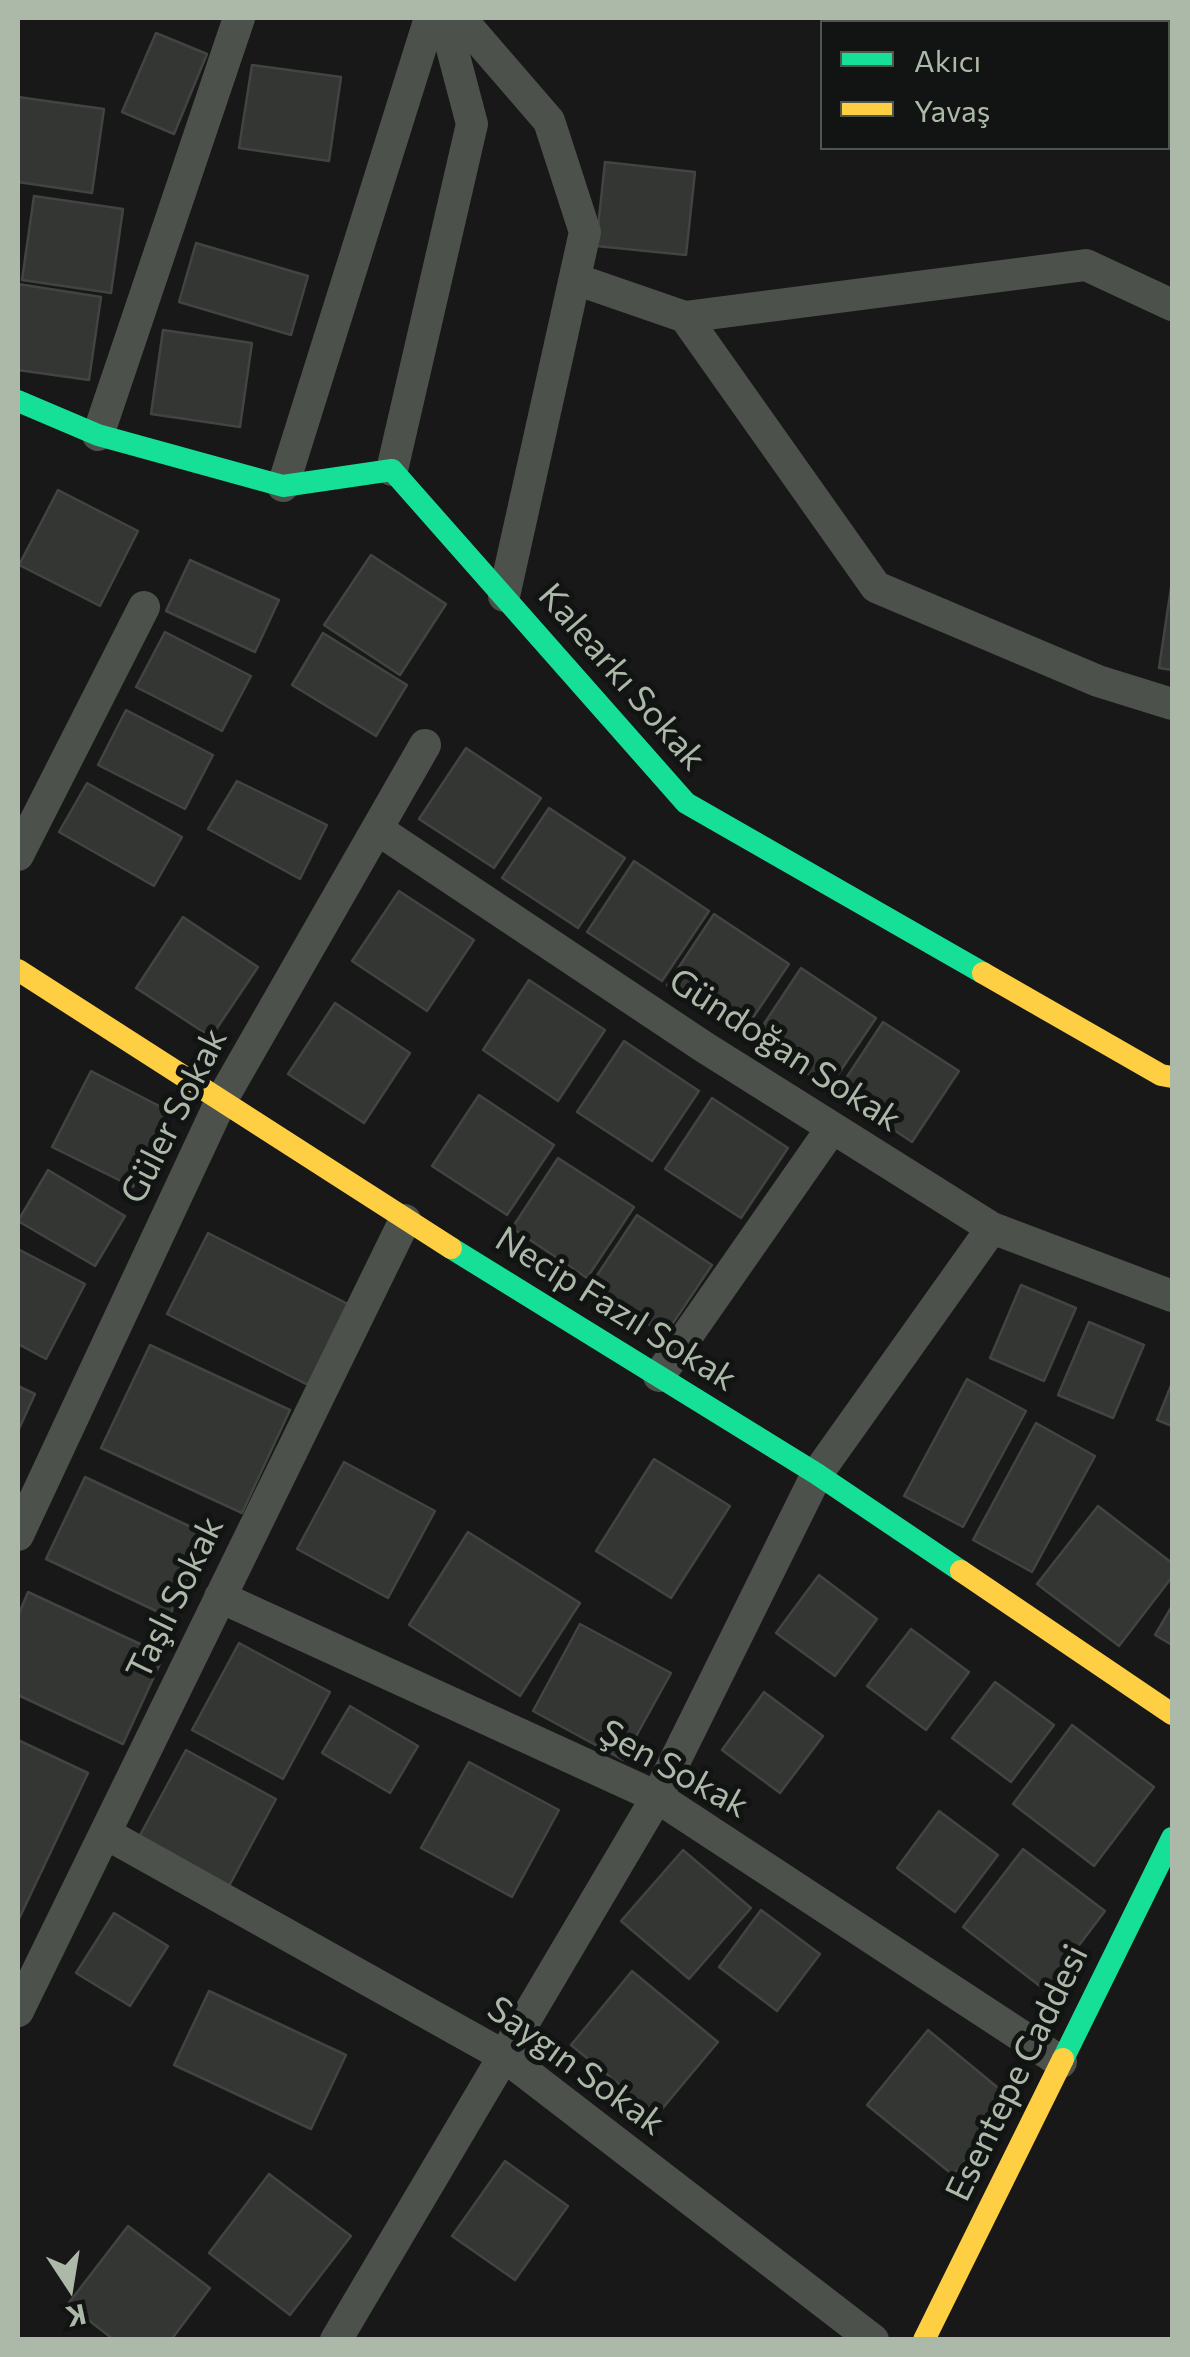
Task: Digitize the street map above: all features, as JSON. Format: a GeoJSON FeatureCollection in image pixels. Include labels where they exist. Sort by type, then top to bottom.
{"type":"FeatureCollection","features":[{"type":"Feature","properties":{"kind":"street"},"geometry":{"type":"LineString","coordinates":[[98,436],[238,18]]}},
{"type":"Feature","properties":{"kind":"street"},"geometry":{"type":"LineString","coordinates":[[282,486],[430,18]]}},
{"type":"Feature","properties":{"kind":"street"},"geometry":{"type":"LineString","coordinates":[[18,401],[98,436],[282,486],[392,470],[472,124],[444,18]]}},
{"type":"Feature","properties":{"kind":"street"},"geometry":{"type":"LineString","coordinates":[[460,18],[549,120],[586,232],[504,596]]}},
{"type":"Feature","properties":{"kind":"street"},"geometry":{"type":"LineString","coordinates":[[575,279],[685,317],[1086,265],[1172,305]]}},
{"type":"Feature","properties":{"kind":"street"},"geometry":{"type":"LineString","coordinates":[[685,317],[876,587],[1098,680],[1172,704]]}},
{"type":"Feature","properties":{"kind":"street","name":"Kalearkı Sokak"},"geometry":{"type":"LineString","coordinates":[[392,470],[686,803],[1160,1075],[1172,1077]]}},
{"type":"Feature","properties":{"kind":"street"},"geometry":{"type":"LineString","coordinates":[[18,855],[144,607]]}},
{"type":"Feature","properties":{"kind":"street","name":"Güler Sokak"},"geometry":{"type":"LineString","coordinates":[[18,1535],[221,1101],[425,745]]}},
{"type":"Feature","properties":{"kind":"street","name":"Gündoğan Sokak"},"geometry":{"type":"LineString","coordinates":[[376,829],[832,1128],[992,1228],[1172,1296]]}},
{"type":"Feature","properties":{"kind":"street","name":"Necip Fazıl Sokak"},"geometry":{"type":"LineString","coordinates":[[18,970],[405,1220],[816,1474],[1172,1714]]}},
{"type":"Feature","properties":{"kind":"street"},"geometry":{"type":"LineString","coordinates":[[659,1376],[832,1128]]}},
{"type":"Feature","properties":{"kind":"street","name":"Taşlı Sokak"},"geometry":{"type":"LineString","coordinates":[[18,2011],[405,1220]]}},
{"type":"Feature","properties":{"kind":"street"},"geometry":{"type":"LineString","coordinates":[[336,2340],[658,1797],[816,1474],[992,1228]]}},
{"type":"Feature","properties":{"kind":"street","name":"Şen Sokak"},"geometry":{"type":"LineString","coordinates":[[220,1597],[658,1797],[1061,2062]]}},
{"type":"Feature","properties":{"kind":"street","name":"Saygın Sokak"},"geometry":{"type":"LineString","coordinates":[[105,1833],[504,2056],[874,2340]]}},
{"type":"Feature","properties":{"kind":"street","name":"Esentepe Caddesi"},"geometry":{"type":"LineString","coordinates":[[924,2340],[1172,1838]]}},
{"type":"Feature","properties":{"kind":"building"},"geometry":{"type":"Polygon","coordinates":[[[156,33],[207,54],[174,134],[122,112],[156,33]]]}},
{"type":"Feature","properties":{"kind":"building"},"geometry":{"type":"Polygon","coordinates":[[[252,65],[341,77],[329,161],[239,148],[252,65]]]}},
{"type":"Feature","properties":{"kind":"building"},"geometry":{"type":"Polygon","coordinates":[[[18,97],[104,109],[92,193],[18,182],[18,97]]]}},
{"type":"Feature","properties":{"kind":"building"},"geometry":{"type":"Polygon","coordinates":[[[605,162],[695,172],[686,255],[596,246],[605,162]]]}},
{"type":"Feature","properties":{"kind":"building"},"geometry":{"type":"Polygon","coordinates":[[[34,196],[123,209],[111,293],[22,280],[34,196]]]}},
{"type":"Feature","properties":{"kind":"building"},"geometry":{"type":"Polygon","coordinates":[[[196,243],[308,276],[291,335],[179,302],[196,243]]]}},
{"type":"Feature","properties":{"kind":"building"},"geometry":{"type":"Polygon","coordinates":[[[18,284],[101,297],[89,380],[18,370],[18,284]]]}},
{"type":"Feature","properties":{"kind":"building"},"geometry":{"type":"Polygon","coordinates":[[[163,330],[252,343],[240,427],[151,414],[163,330]]]}},
{"type":"Feature","properties":{"kind":"building"},"geometry":{"type":"Polygon","coordinates":[[[58,490],[138,531],[100,606],[19,565],[58,490]]]}},
{"type":"Feature","properties":{"kind":"building"},"geometry":{"type":"Polygon","coordinates":[[[371,555],[446,604],[400,675],[324,625],[371,555]]]}},
{"type":"Feature","properties":{"kind":"building"},"geometry":{"type":"Polygon","coordinates":[[[190,560],[279,600],[255,652],[166,611],[190,560]]]}},
{"type":"Feature","properties":{"kind":"building"},"geometry":{"type":"Polygon","coordinates":[[[1172,581],[1172,670],[1159,668],[1172,581]]]}},
{"type":"Feature","properties":{"kind":"building"},"geometry":{"type":"Polygon","coordinates":[[[165,632],[251,676],[222,731],[136,687],[165,632]]]}},
{"type":"Feature","properties":{"kind":"building"},"geometry":{"type":"Polygon","coordinates":[[[323,633],[407,685],[376,736],[292,685],[323,633]]]}},
{"type":"Feature","properties":{"kind":"building"},"geometry":{"type":"Polygon","coordinates":[[[126,710],[213,755],[185,809],[98,765],[126,710]]]}},
{"type":"Feature","properties":{"kind":"building"},"geometry":{"type":"Polygon","coordinates":[[[466,748],[541,798],[494,868],[419,819],[466,748]]]}},
{"type":"Feature","properties":{"kind":"building"},"geometry":{"type":"Polygon","coordinates":[[[237,781],[327,825],[300,879],[208,829],[237,781]]]}},
{"type":"Feature","properties":{"kind":"building"},"geometry":{"type":"Polygon","coordinates":[[[87,783],[182,837],[154,886],[59,832],[87,783]]]}},
{"type":"Feature","properties":{"kind":"building"},"geometry":{"type":"Polygon","coordinates":[[[549,808],[625,858],[578,928],[502,878],[549,808]]]}},
{"type":"Feature","properties":{"kind":"building"},"geometry":{"type":"Polygon","coordinates":[[[634,861],[709,911],[662,981],[587,932],[634,861]]]}},
{"type":"Feature","properties":{"kind":"building"},"geometry":{"type":"Polygon","coordinates":[[[399,891],[474,940],[427,1011],[352,961],[399,891]]]}},
{"type":"Feature","properties":{"kind":"building"},"geometry":{"type":"Polygon","coordinates":[[[714,914],[789,964],[742,1034],[667,985],[714,914]]]}},
{"type":"Feature","properties":{"kind":"building"},"geometry":{"type":"Polygon","coordinates":[[[183,917],[258,967],[211,1037],[136,988],[183,917]]]}},
{"type":"Feature","properties":{"kind":"building"},"geometry":{"type":"Polygon","coordinates":[[[801,968],[876,1018],[829,1088],[754,1039],[801,968]]]}},
{"type":"Feature","properties":{"kind":"building"},"geometry":{"type":"Polygon","coordinates":[[[529,980],[605,1030],[558,1101],[483,1050],[529,980]]]}},
{"type":"Feature","properties":{"kind":"building"},"geometry":{"type":"Polygon","coordinates":[[[335,1003],[410,1053],[364,1123],[288,1074],[335,1003]]]}},
{"type":"Feature","properties":{"kind":"building"},"geometry":{"type":"Polygon","coordinates":[[[883,1022],[959,1071],[912,1142],[837,1092],[883,1022]]]}},
{"type":"Feature","properties":{"kind":"building"},"geometry":{"type":"Polygon","coordinates":[[[624,1041],[699,1091],[652,1161],[577,1112],[624,1041]]]}},
{"type":"Feature","properties":{"kind":"building"},"geometry":{"type":"Polygon","coordinates":[[[91,1071],[171,1112],[133,1187],[52,1147],[91,1071]]]}},
{"type":"Feature","properties":{"kind":"building"},"geometry":{"type":"Polygon","coordinates":[[[479,1095],[554,1145],[507,1215],[432,1166],[479,1095]]]}},
{"type":"Feature","properties":{"kind":"building"},"geometry":{"type":"Polygon","coordinates":[[[712,1098],[788,1148],[741,1218],[665,1169],[712,1098]]]}},
{"type":"Feature","properties":{"kind":"building"},"geometry":{"type":"Polygon","coordinates":[[[558,1158],[634,1207],[587,1278],[512,1228],[558,1158]]]}},
{"type":"Feature","properties":{"kind":"building"},"geometry":{"type":"Polygon","coordinates":[[[48,1170],[125,1216],[95,1266],[18,1221],[48,1170]]]}},
{"type":"Feature","properties":{"kind":"building"},"geometry":{"type":"Polygon","coordinates":[[[637,1215],[712,1265],[665,1335],[590,1286],[637,1215]]]}},
{"type":"Feature","properties":{"kind":"building"},"geometry":{"type":"Polygon","coordinates":[[[208,1233],[350,1305],[308,1385],[167,1314],[208,1233]]]}},
{"type":"Feature","properties":{"kind":"building"},"geometry":{"type":"Polygon","coordinates":[[[18,1249],[85,1284],[46,1359],[18,1344],[18,1249]]]}},
{"type":"Feature","properties":{"kind":"building"},"geometry":{"type":"Polygon","coordinates":[[[1021,1285],[1076,1308],[1044,1381],[990,1358],[1021,1285]]]}},
{"type":"Feature","properties":{"kind":"building"},"geometry":{"type":"Polygon","coordinates":[[[1089,1322],[1144,1345],[1113,1418],[1058,1395],[1089,1322]]]}},
{"type":"Feature","properties":{"kind":"building"},"geometry":{"type":"Polygon","coordinates":[[[150,1345],[290,1410],[242,1513],[101,1448],[150,1345]]]}},
{"type":"Feature","properties":{"kind":"building"},"geometry":{"type":"Polygon","coordinates":[[[967,1379],[1026,1411],[963,1527],[904,1496],[967,1379]]]}},
{"type":"Feature","properties":{"kind":"building"},"geometry":{"type":"Polygon","coordinates":[[[1172,1383],[1172,1426],[1157,1420],[1172,1383]]]}},
{"type":"Feature","properties":{"kind":"building"},"geometry":{"type":"Polygon","coordinates":[[[18,1386],[35,1394],[18,1431],[18,1386]]]}},
{"type":"Feature","properties":{"kind":"building"},"geometry":{"type":"Polygon","coordinates":[[[1036,1423],[1095,1456],[1032,1572],[973,1540],[1036,1423]]]}},
{"type":"Feature","properties":{"kind":"building"},"geometry":{"type":"Polygon","coordinates":[[[654,1459],[730,1506],[671,1598],[596,1551],[654,1459]]]}},
{"type":"Feature","properties":{"kind":"building"},"geometry":{"type":"Polygon","coordinates":[[[344,1462],[435,1511],[388,1598],[297,1549],[344,1462]]]}},
{"type":"Feature","properties":{"kind":"building"},"geometry":{"type":"Polygon","coordinates":[[[85,1477],[208,1535],[169,1617],[46,1559],[85,1477]]]}},
{"type":"Feature","properties":{"kind":"building"},"geometry":{"type":"Polygon","coordinates":[[[1098,1506],[1172,1563],[1172,1577],[1119,1646],[1037,1584],[1098,1506]]]}},
{"type":"Feature","properties":{"kind":"building"},"geometry":{"type":"Polygon","coordinates":[[[468,1532],[580,1603],[520,1696],[409,1625],[468,1532]]]}},
{"type":"Feature","properties":{"kind":"building"},"geometry":{"type":"Polygon","coordinates":[[[819,1575],[877,1619],[835,1676],[776,1633],[819,1575]]]}},
{"type":"Feature","properties":{"kind":"building"},"geometry":{"type":"Polygon","coordinates":[[[28,1592],[164,1655],[123,1744],[18,1695],[18,1616],[28,1592]]]}},
{"type":"Feature","properties":{"kind":"building"},"geometry":{"type":"Polygon","coordinates":[[[1172,1606],[1172,1645],[1155,1635],[1172,1606]]]}},
{"type":"Feature","properties":{"kind":"building"},"geometry":{"type":"Polygon","coordinates":[[[580,1624],[671,1673],[623,1760],[533,1711],[580,1624]]]}},
{"type":"Feature","properties":{"kind":"building"},"geometry":{"type":"Polygon","coordinates":[[[911,1629],[969,1672],[926,1730],[867,1686],[911,1629]]]}},
{"type":"Feature","properties":{"kind":"building"},"geometry":{"type":"Polygon","coordinates":[[[239,1643],[330,1692],[283,1779],[192,1730],[239,1643]]]}},
{"type":"Feature","properties":{"kind":"building"},"geometry":{"type":"Polygon","coordinates":[[[995,1682],[1054,1725],[1011,1782],[952,1738],[995,1682]]]}},
{"type":"Feature","properties":{"kind":"building"},"geometry":{"type":"Polygon","coordinates":[[[764,1692],[823,1736],[780,1793],[722,1750],[764,1692]]]}},
{"type":"Feature","properties":{"kind":"building"},"geometry":{"type":"Polygon","coordinates":[[[350,1706],[418,1746],[390,1793],[322,1753],[350,1706]]]}},
{"type":"Feature","properties":{"kind":"building"},"geometry":{"type":"Polygon","coordinates":[[[1072,1725],[1154,1787],[1094,1866],[1013,1804],[1072,1725]]]}},
{"type":"Feature","properties":{"kind":"building"},"geometry":{"type":"Polygon","coordinates":[[[18,1740],[88,1773],[18,1921],[18,1740]]]}},
{"type":"Feature","properties":{"kind":"building"},"geometry":{"type":"Polygon","coordinates":[[[186,1750],[276,1799],[229,1886],[139,1837],[186,1750]]]}},
{"type":"Feature","properties":{"kind":"building"},"geometry":{"type":"Polygon","coordinates":[[[469,1762],[559,1810],[512,1897],[421,1848],[469,1762]]]}},
{"type":"Feature","properties":{"kind":"building"},"geometry":{"type":"Polygon","coordinates":[[[939,1811],[998,1855],[955,1912],[897,1868],[939,1811]]]}},
{"type":"Feature","properties":{"kind":"building"},"geometry":{"type":"Polygon","coordinates":[[[1023,1849],[1105,1911],[1045,1990],[963,1927],[1023,1849]]]}},
{"type":"Feature","properties":{"kind":"building"},"geometry":{"type":"Polygon","coordinates":[[[683,1850],[751,1908],[689,1979],[621,1921],[683,1850]]]}},
{"type":"Feature","properties":{"kind":"building"},"geometry":{"type":"Polygon","coordinates":[[[761,1910],[820,1954],[777,2011],[719,1967],[761,1910]]]}},
{"type":"Feature","properties":{"kind":"building"},"geometry":{"type":"Polygon","coordinates":[[[114,1913],[168,1946],[130,2006],[76,1973],[114,1913]]]}},
{"type":"Feature","properties":{"kind":"building"},"geometry":{"type":"Polygon","coordinates":[[[632,1971],[718,2042],[657,2115],[571,2045],[632,1971]]]}},
{"type":"Feature","properties":{"kind":"building"},"geometry":{"type":"Polygon","coordinates":[[[209,1991],[346,2055],[311,2129],[174,2065],[209,1991]]]}},
{"type":"Feature","properties":{"kind":"building"},"geometry":{"type":"Polygon","coordinates":[[[928,2030],[1014,2101],[953,2175],[867,2105],[928,2030]]]}},
{"type":"Feature","properties":{"kind":"building"},"geometry":{"type":"Polygon","coordinates":[[[505,2161],[568,2206],[515,2280],[452,2236],[505,2161]]]}},
{"type":"Feature","properties":{"kind":"building"},"geometry":{"type":"Polygon","coordinates":[[[269,2174],[351,2236],[290,2315],[209,2253],[269,2174]]]}},
{"type":"Feature","properties":{"kind":"building"},"geometry":{"type":"Polygon","coordinates":[[[128,2226],[210,2288],[171,2340],[114,2340],[68,2304],[128,2226]]]}},
{"type":"Feature","properties":{"kind":"traffic: fast"},"geometry":{"type":"LineString","coordinates":[[18,401],[98,435],[283,486],[392,470],[686,803],[983,973]]}},
{"type":"Feature","properties":{"kind":"traffic: fast"},"geometry":{"type":"LineString","coordinates":[[451,1248],[817,1474],[961,1571]]}},
{"type":"Feature","properties":{"kind":"traffic: fast"},"geometry":{"type":"LineString","coordinates":[[1063,2059],[1172,1838]]}},
{"type":"Feature","properties":{"kind":"traffic: slow"},"geometry":{"type":"LineString","coordinates":[[18,970],[451,1248]]}},
{"type":"Feature","properties":{"kind":"traffic: slow"},"geometry":{"type":"LineString","coordinates":[[983,973],[1161,1075],[1172,1077]]}},
{"type":"Feature","properties":{"kind":"traffic: slow"},"geometry":{"type":"LineString","coordinates":[[961,1571],[1172,1714]]}},
{"type":"Feature","properties":{"kind":"traffic: slow"},"geometry":{"type":"LineString","coordinates":[[924,2340],[1063,2059]]}}]}
